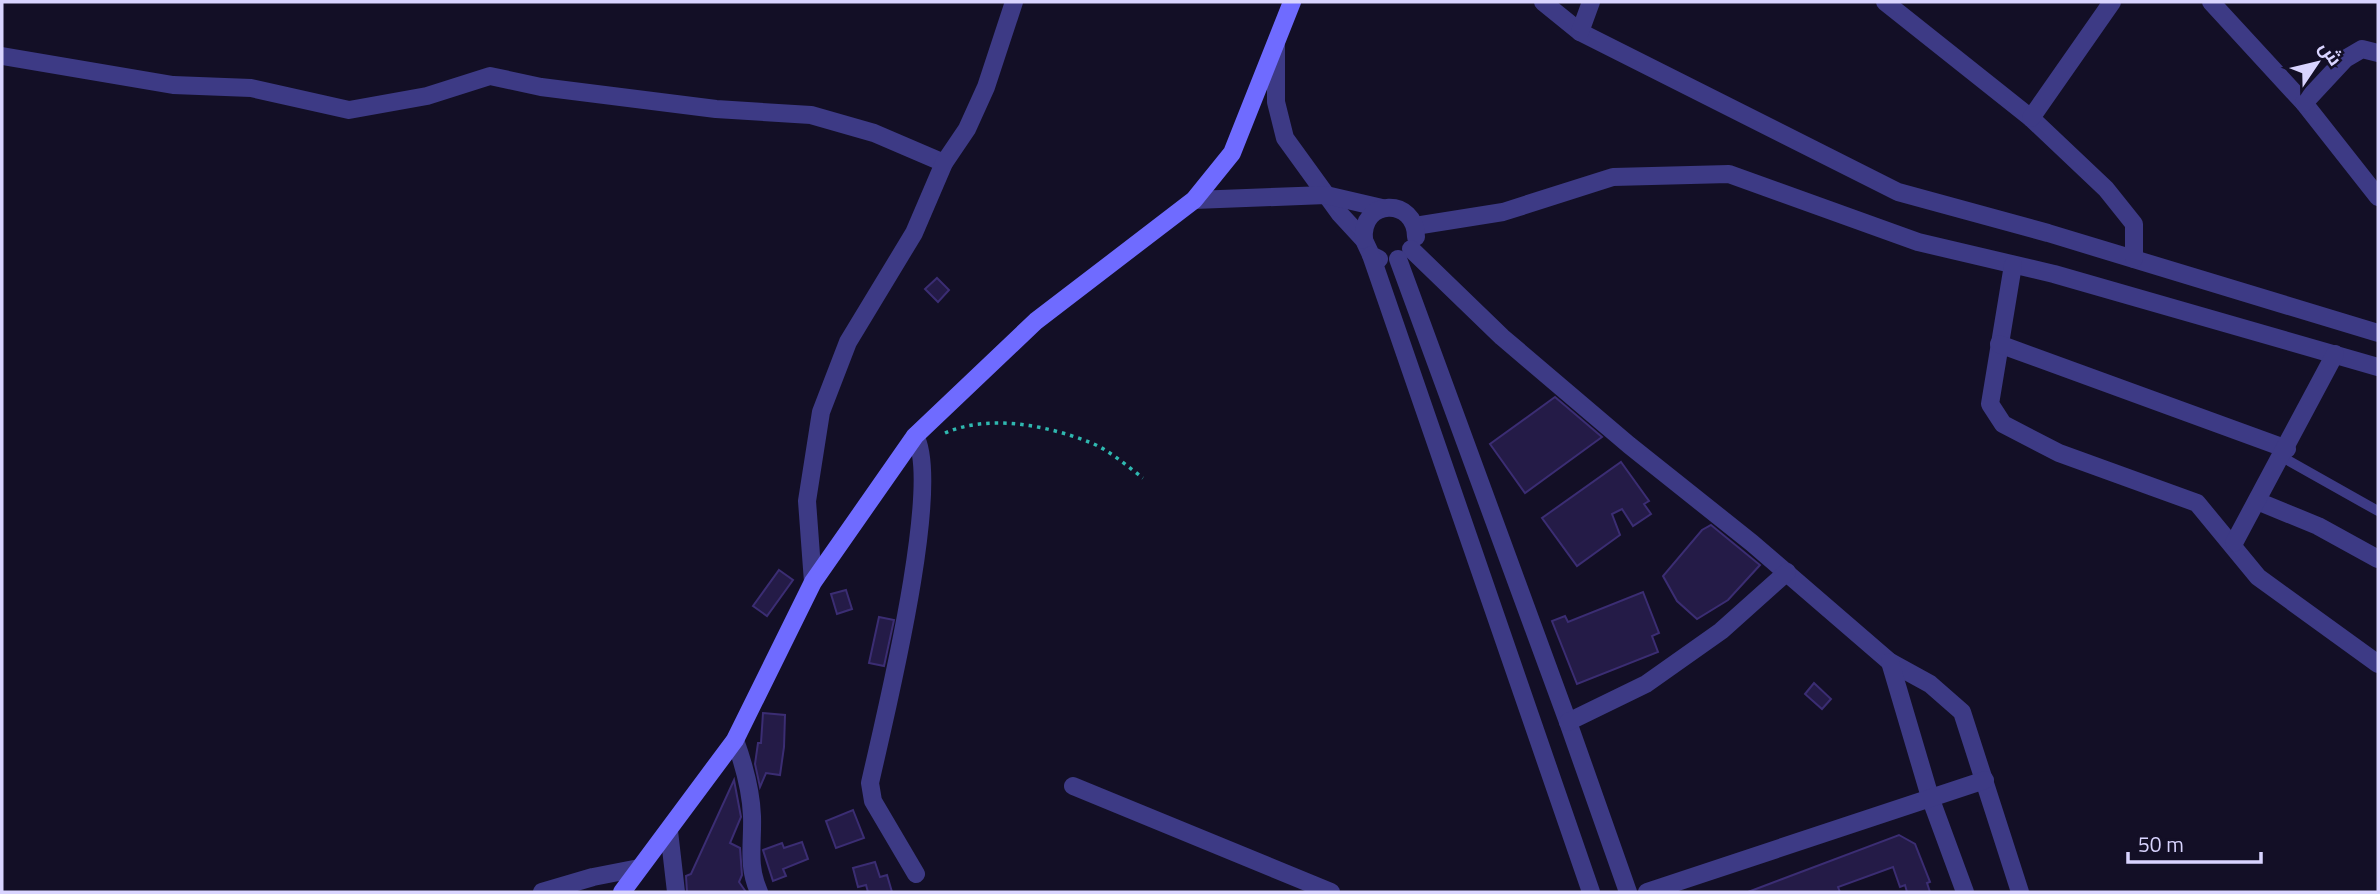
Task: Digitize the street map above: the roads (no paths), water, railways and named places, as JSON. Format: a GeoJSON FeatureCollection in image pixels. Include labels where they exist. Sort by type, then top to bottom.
{"type":"FeatureCollection","features":[{"type":"Feature","properties":{"kind":"street"},"geometry":{"type":"LineString","coordinates":[[813,582],[807,501],[821,412],[848,342],[914,233],[944,163],[967,129],[986,87],[1014,2]]}},
{"type":"Feature","properties":{"kind":"street"},"geometry":{"type":"LineString","coordinates":[[622,892],[735,740],[813,582],[918,441],[1036,321],[1194,200],[1231,153],[1293,2]]}},
{"type":"Feature","properties":{"kind":"street"},"geometry":{"type":"LineString","coordinates":[[1543,2],[1580,32],[1898,192],[2378,332]]}},
{"type":"Feature","properties":{"kind":"street"},"geometry":{"type":"LineString","coordinates":[[1580,32],[1591,2]]}},
{"type":"Feature","properties":{"kind":"street"},"geometry":{"type":"LineString","coordinates":[[2031,118],[2112,2]]}},
{"type":"Feature","properties":{"kind":"street"},"geometry":{"type":"LineString","coordinates":[[2211,2],[2304,103],[2378,197]]}},
{"type":"Feature","properties":{"kind":"street"},"geometry":{"type":"LineString","coordinates":[[1895,5],[2031,118],[2106,189],[2134,224],[2134,259]]}},
{"type":"Feature","properties":{"kind":"street"},"geometry":{"type":"LineString","coordinates":[[1276,46],[1276,102],[1285,138],[1367,248],[1591,892]]}},
{"type":"Feature","properties":{"kind":"street"},"geometry":{"type":"LineString","coordinates":[[2304,103],[2345,59],[2362,48],[2378,53]]}},
{"type":"Feature","properties":{"kind":"street"},"geometry":{"type":"LineString","coordinates":[[2,55],[173,85],[251,88],[349,110],[427,96],[490,76],[541,88],[716,110],[811,115],[874,133],[944,163]]}},
{"type":"Feature","properties":{"kind":"street"},"geometry":{"type":"LineString","coordinates":[[1415,226],[1503,212],[1613,177],[1729,174],[1918,243],[2013,265],[2378,367]]}},
{"type":"Feature","properties":{"kind":"street"},"geometry":{"type":"LineString","coordinates":[[1194,200],[1326,195],[1398,209],[1415,226],[1416,234],[1405,254],[1389,261],[1367,248]]}},
{"type":"Feature","properties":{"kind":"street"},"geometry":{"type":"LineString","coordinates":[[1367,248],[1369,217],[1382,208]]}},
{"type":"Feature","properties":{"kind":"street"},"geometry":{"type":"LineString","coordinates":[[1405,254],[1787,572],[1890,662],[1930,684],[1962,712],[2020,892]]}},
{"type":"Feature","properties":{"kind":"street"},"geometry":{"type":"LineString","coordinates":[[1405,254],[1628,892]]}},
{"type":"Feature","properties":{"kind":"street"},"geometry":{"type":"LineString","coordinates":[[2013,265],[1990,404],[2003,424],[2059,453],[2197,503],[2234,543],[2258,576],[2378,664]]}},
{"type":"Feature","properties":{"kind":"street"},"geometry":{"type":"LineString","coordinates":[[1998,344],[2284,453]]}},
{"type":"Feature","properties":{"kind":"street"},"geometry":{"type":"LineString","coordinates":[[2234,543],[2335,354]]}},
{"type":"Feature","properties":{"kind":"street"},"geometry":{"type":"LineString","coordinates":[[916,874],[873,801],[870,783],[908,607],[924,477],[918,441]]}},
{"type":"Feature","properties":{"kind":"street"},"geometry":{"type":"LineString","coordinates":[[2257,501],[2318,526],[2378,559]]}},
{"type":"Feature","properties":{"kind":"street"},"geometry":{"type":"LineString","coordinates":[[1568,722],[1646,684],[1721,631],[1787,572]]}},
{"type":"Feature","properties":{"kind":"street"},"geometry":{"type":"LineString","coordinates":[[1890,662],[1930,797],[1965,892]]}},
{"type":"Feature","properties":{"kind":"street"},"geometry":{"type":"LineString","coordinates":[[735,740],[746,769],[752,820],[750,852],[759,892]]}},
{"type":"Feature","properties":{"kind":"street"},"geometry":{"type":"LineString","coordinates":[[1647,892],[1985,780]]}},
{"type":"Feature","properties":{"kind":"street"},"geometry":{"type":"LineString","coordinates":[[1073,786],[1331,892]]}},
{"type":"Feature","properties":{"kind":"street"},"geometry":{"type":"LineString","coordinates":[[669,831],[676,892]]}},
{"type":"Feature","properties":{"kind":"street"},"geometry":{"type":"LineString","coordinates":[[542,892],[593,877],[639,868]]}},
{"type":"Feature","properties":{"kind":"lane"},"geometry":{"type":"LineString","coordinates":[[2284,453],[2378,511]]}}]}
